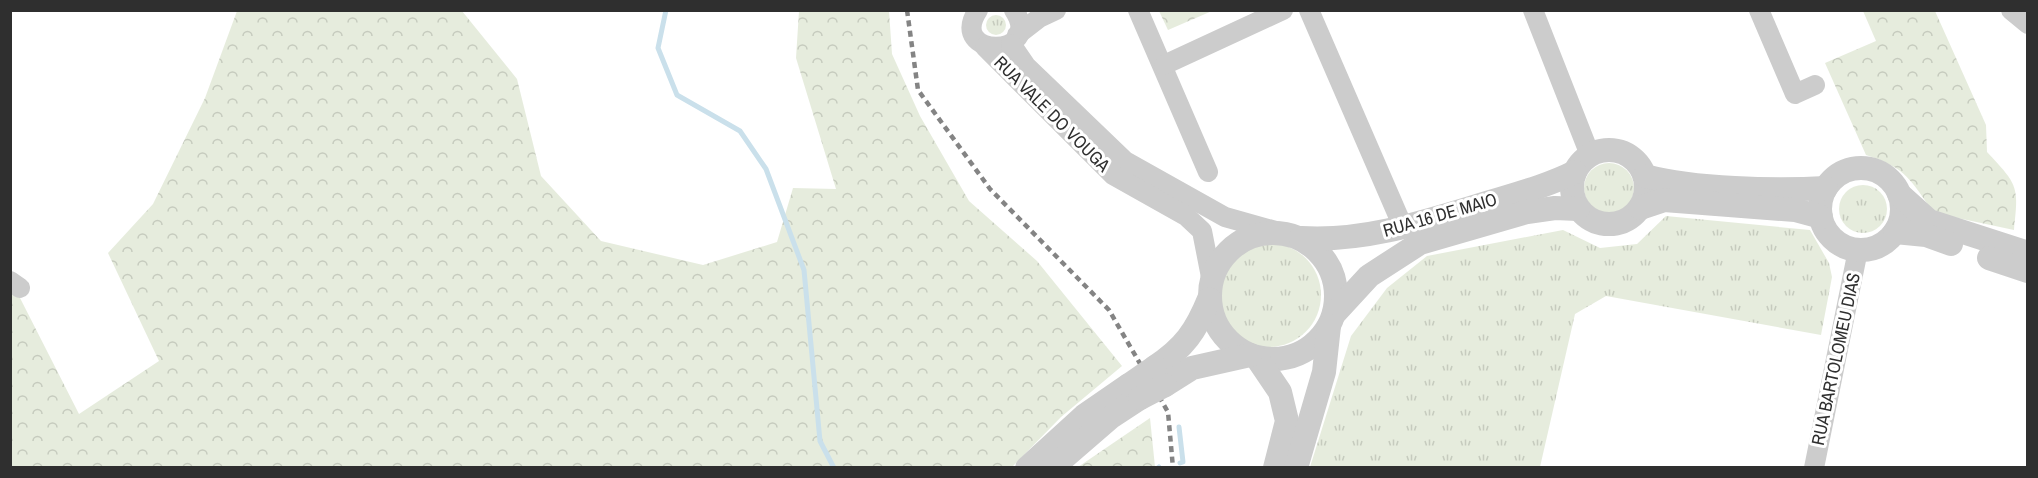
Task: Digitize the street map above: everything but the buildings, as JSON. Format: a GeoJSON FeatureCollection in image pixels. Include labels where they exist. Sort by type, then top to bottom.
{"type":"FeatureCollection","features":[{"type":"Feature","properties":{"kind":"street","name":"RUA VALE DO VOUGA"},"geometry":{"type":"LineString","coordinates":[[985,47],[1000,48],[1014,39],[1019,24],[1014,10]]}},
{"type":"Feature","properties":{"kind":"street"},"geometry":{"type":"LineString","coordinates":[[1014,39],[1039,18],[1056,10]]}},
{"type":"Feature","properties":{"kind":"street"},"geometry":{"type":"LineString","coordinates":[[1138,10],[1164,65],[1208,172]]}},
{"type":"Feature","properties":{"kind":"street"},"geometry":{"type":"LineString","coordinates":[[1164,65],[1283,10]]}},
{"type":"Feature","properties":{"kind":"street"},"geometry":{"type":"LineString","coordinates":[[1309,10],[1403,227]]}},
{"type":"Feature","properties":{"kind":"street"},"geometry":{"type":"LineString","coordinates":[[1533,10],[1582,163],[1571,184],[1572,197],[1578,209],[1585,216],[1604,224],[1624,221],[1640,208],[1664,200],[1795,210],[1821,217]]}},
{"type":"Feature","properties":{"kind":"street"},"geometry":{"type":"LineString","coordinates":[[1759,10],[1794,94],[1815,86]]}},
{"type":"Feature","properties":{"kind":"street"},"geometry":{"type":"LineString","coordinates":[[2011,10],[2028,24]]}},
{"type":"Feature","properties":{"kind":"street","name":"RUA VALE DO VOUGA"},"geometry":{"type":"LineString","coordinates":[[976,11],[972,28],[974,36],[1113,175],[1186,216],[1202,231],[1217,327],[1237,348],[1254,356],[1280,392],[1287,422],[1275,468]]}},
{"type":"Feature","properties":{"kind":"street","name":"RUA VALE DO VOUGA"},"geometry":{"type":"LineString","coordinates":[[1014,39],[1026,66],[1125,161],[1225,217],[1290,235],[1315,248],[1327,262],[1334,279],[1336,296],[1324,372],[1296,468]]}},
{"type":"Feature","properties":{"kind":"street","name":"RUA 16 DE MAIO"},"geometry":{"type":"LineString","coordinates":[[1290,235],[1347,238],[1403,227],[1553,183],[1600,151],[1622,152],[1632,158],[1645,176]]}},
{"type":"Feature","properties":{"kind":"street"},"geometry":{"type":"LineString","coordinates":[[1899,194],[1900,220],[1895,232],[1879,246],[1858,250],[1848,248],[1830,236],[1821,217],[1822,197],[1826,188],[1843,173],[1864,169],[1885,177],[1899,194],[1929,221],[2028,253]]}},
{"type":"Feature","properties":{"kind":"street"},"geometry":{"type":"LineString","coordinates":[[1640,208],[1646,187],[1645,176],[1667,182],[1796,190],[1826,188]]}},
{"type":"Feature","properties":{"kind":"street","name":"RUA 16 DE MAIO"},"geometry":{"type":"LineString","coordinates":[[1331,320],[1369,276],[1420,243],[1527,212],[1555,208],[1578,209]]}},
{"type":"Feature","properties":{"kind":"street"},"geometry":{"type":"LineString","coordinates":[[1895,232],[1926,235],[2028,271]]}},
{"type":"Feature","properties":{"kind":"street"},"geometry":{"type":"LineString","coordinates":[[1160,376],[1198,325],[1219,261],[1230,248],[1245,238],[1262,233],[1290,235]]}},
{"type":"Feature","properties":{"kind":"street","name":"RUA BARTOLOMEU DIAS"},"geometry":{"type":"LineString","coordinates":[[1814,468],[1858,250]]}},
{"type":"Feature","properties":{"kind":"street"},"geometry":{"type":"LineString","coordinates":[[1027,468],[1042,451],[1084,416],[1134,392],[1160,376],[1254,356],[1278,359],[1298,354],[1316,342],[1331,320]]}},
{"type":"Feature","properties":{"kind":"street"},"geometry":{"type":"LineString","coordinates":[[1052,468],[1111,417],[1134,392]]}},
{"type":"Feature","properties":{"kind":"green space"},"geometry":{"type":"Polygon","coordinates":[[[237,11],[462,11],[517,79],[541,176],[601,241],[703,265],[777,242],[793,188],[836,189],[796,58],[799,11],[889,11],[892,54],[920,116],[969,201],[1037,261],[1122,366],[1061,417],[1012,467],[11,467],[10,289],[19,296],[79,414],[159,361],[108,253],[153,204],[205,98],[237,11]]]}},
{"type":"Feature","properties":{"kind":"green space"},"geometry":{"type":"Polygon","coordinates":[[[1159,11],[1212,11],[1168,30],[1159,11]]]}},
{"type":"Feature","properties":{"kind":"green space"},"geometry":{"type":"Polygon","coordinates":[[[1863,11],[1935,11],[1986,125],[1987,152],[2005,172],[2014,187],[2016,204],[2014,230],[1934,213],[1913,184],[1899,170],[1866,155],[1825,63],[1876,41],[1863,11]]]}},
{"type":"Feature","properties":{"kind":"green space"},"geometry":{"type":"Polygon","coordinates":[[[996,15],[1003,18],[1006,25],[1003,32],[996,35],[989,32],[986,25],[989,18],[996,15]]]}},
{"type":"Feature","properties":{"kind":"green space"},"geometry":{"type":"Polygon","coordinates":[[[1609,163],[1618,165],[1629,174],[1634,188],[1632,197],[1623,208],[1609,213],[1600,211],[1589,202],[1584,188],[1586,179],[1595,168],[1609,163]]]}},
{"type":"Feature","properties":{"kind":"green space"},"geometry":{"type":"Polygon","coordinates":[[[1858,185],[1868,185],[1883,195],[1887,209],[1886,218],[1877,229],[1868,233],[1858,233],[1843,223],[1839,214],[1839,204],[1849,189],[1858,185]]]}},
{"type":"Feature","properties":{"kind":"green space"},"geometry":{"type":"Polygon","coordinates":[[[1666,216],[1810,230],[1829,263],[1832,277],[1821,335],[1606,296],[1575,314],[1540,467],[1310,467],[1351,336],[1387,288],[1427,256],[1563,230],[1600,248],[1637,244],[1666,216]]]}},
{"type":"Feature","properties":{"kind":"green space"},"geometry":{"type":"Polygon","coordinates":[[[1269,243],[1289,247],[1306,258],[1317,275],[1321,295],[1317,315],[1306,332],[1289,343],[1269,347],[1249,343],[1232,332],[1221,315],[1217,295],[1221,275],[1232,258],[1249,247],[1269,243]]]}},
{"type":"Feature","properties":{"kind":"green space"},"geometry":{"type":"Polygon","coordinates":[[[1150,418],[1155,467],[1078,467],[1150,418]]]}},
{"type":"Feature","properties":{"kind":"waterway"},"geometry":{"type":"LineString","coordinates":[[666,10],[658,48],[677,95],[740,131],[766,169],[804,270],[820,441],[834,468]]}},
{"type":"Feature","properties":{"kind":"waterway"},"geometry":{"type":"LineString","coordinates":[[1179,427],[1183,462],[1180,463]]}},
{"type":"Feature","properties":{"kind":"railway"},"geometry":{"type":"LineString","coordinates":[[907,10],[918,90],[990,189],[1109,310],[1168,412],[1173,468]]}}]}
